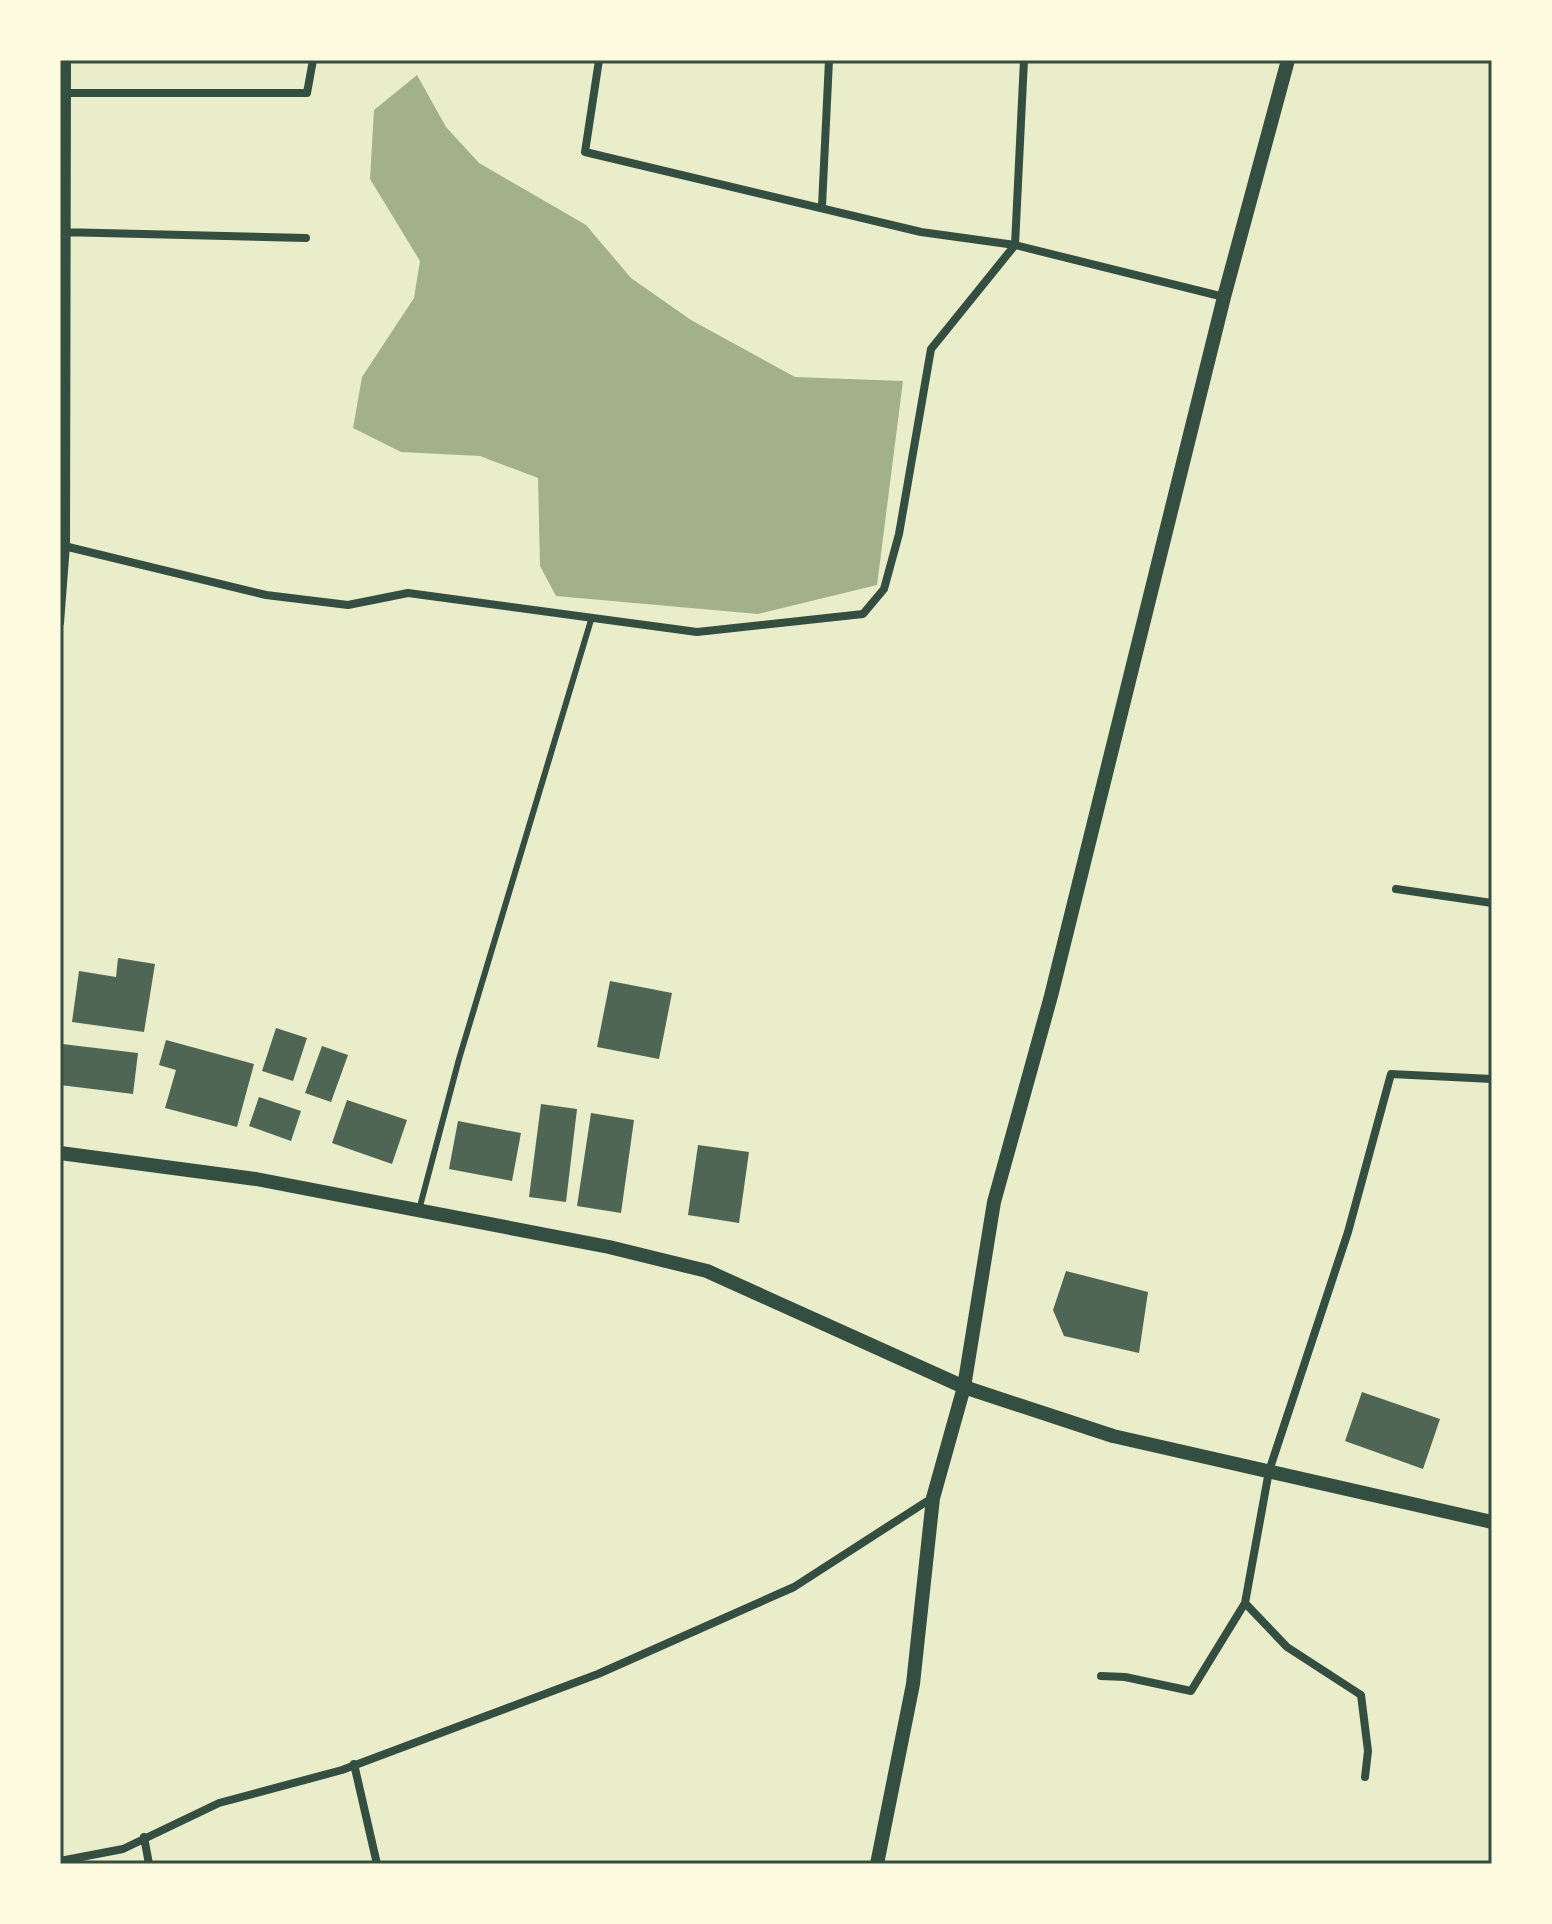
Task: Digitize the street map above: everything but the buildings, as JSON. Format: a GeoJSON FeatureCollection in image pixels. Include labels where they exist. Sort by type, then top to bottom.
{"type":"FeatureCollection","features":[{"type":"Feature","properties":{"kind":"street"},"geometry":{"type":"LineString","coordinates":[[60,623],[63,545],[63,93],[67,60]]}},
{"type":"Feature","properties":{"kind":"street"},"geometry":{"type":"LineString","coordinates":[[63,93],[307,93],[313,60]]}},
{"type":"Feature","properties":{"kind":"street"},"geometry":{"type":"LineString","coordinates":[[599,60],[585,152],[921,232],[1015,245],[1224,297]]}},
{"type":"Feature","properties":{"kind":"street"},"geometry":{"type":"LineString","coordinates":[[822,206],[829,60]]}},
{"type":"Feature","properties":{"kind":"street"},"geometry":{"type":"LineString","coordinates":[[63,545],[266,595],[348,605],[408,593],[697,632],[863,614],[884,589],[899,534],[931,349],[1015,245],[1024,60]]}},
{"type":"Feature","properties":{"kind":"street"},"geometry":{"type":"LineString","coordinates":[[877,1864],[913,1684],[933,1498],[964,1387],[994,1202],[1051,996],[1224,297],[1288,60]]}},
{"type":"Feature","properties":{"kind":"street"},"geometry":{"type":"LineString","coordinates":[[63,232],[306,238]]}},
{"type":"Feature","properties":{"kind":"street"},"geometry":{"type":"LineString","coordinates":[[1396,889],[1492,903]]}},
{"type":"Feature","properties":{"kind":"street"},"geometry":{"type":"LineString","coordinates":[[1101,1676],[1125,1677],[1191,1691],[1245,1603],[1269,1471],[1348,1232],[1391,1074],[1492,1079]]}},
{"type":"Feature","properties":{"kind":"street"},"geometry":{"type":"LineString","coordinates":[[60,1153],[256,1179],[609,1247],[707,1271],[964,1387],[1113,1436],[1492,1522]]}},
{"type":"Feature","properties":{"kind":"street"},"geometry":{"type":"LineString","coordinates":[[60,1861],[123,1849],[219,1803],[354,1764],[598,1674],[710,1627],[794,1587],[933,1498]]}},
{"type":"Feature","properties":{"kind":"street"},"geometry":{"type":"LineString","coordinates":[[1245,1603],[1287,1647],[1361,1695],[1368,1751],[1365,1777]]}},
{"type":"Feature","properties":{"kind":"street"},"geometry":{"type":"LineString","coordinates":[[354,1764],[377,1864]]}},
{"type":"Feature","properties":{"kind":"street"},"geometry":{"type":"LineString","coordinates":[[144,1837],[149,1864]]}},
{"type":"Feature","properties":{"kind":"lane"},"geometry":{"type":"LineString","coordinates":[[419,1210],[459,1059],[591,620]]}},
{"type":"Feature","properties":{"kind":"shaded area"},"geometry":{"type":"Polygon","coordinates":[[[417,75],[446,127],[479,163],[586,225],[631,278],[691,320],[795,377],[903,381],[877,585],[758,614],[556,596],[540,566],[538,478],[480,456],[401,452],[353,428],[362,377],[414,298],[420,261],[370,179],[374,110],[417,75]]]}}]}
